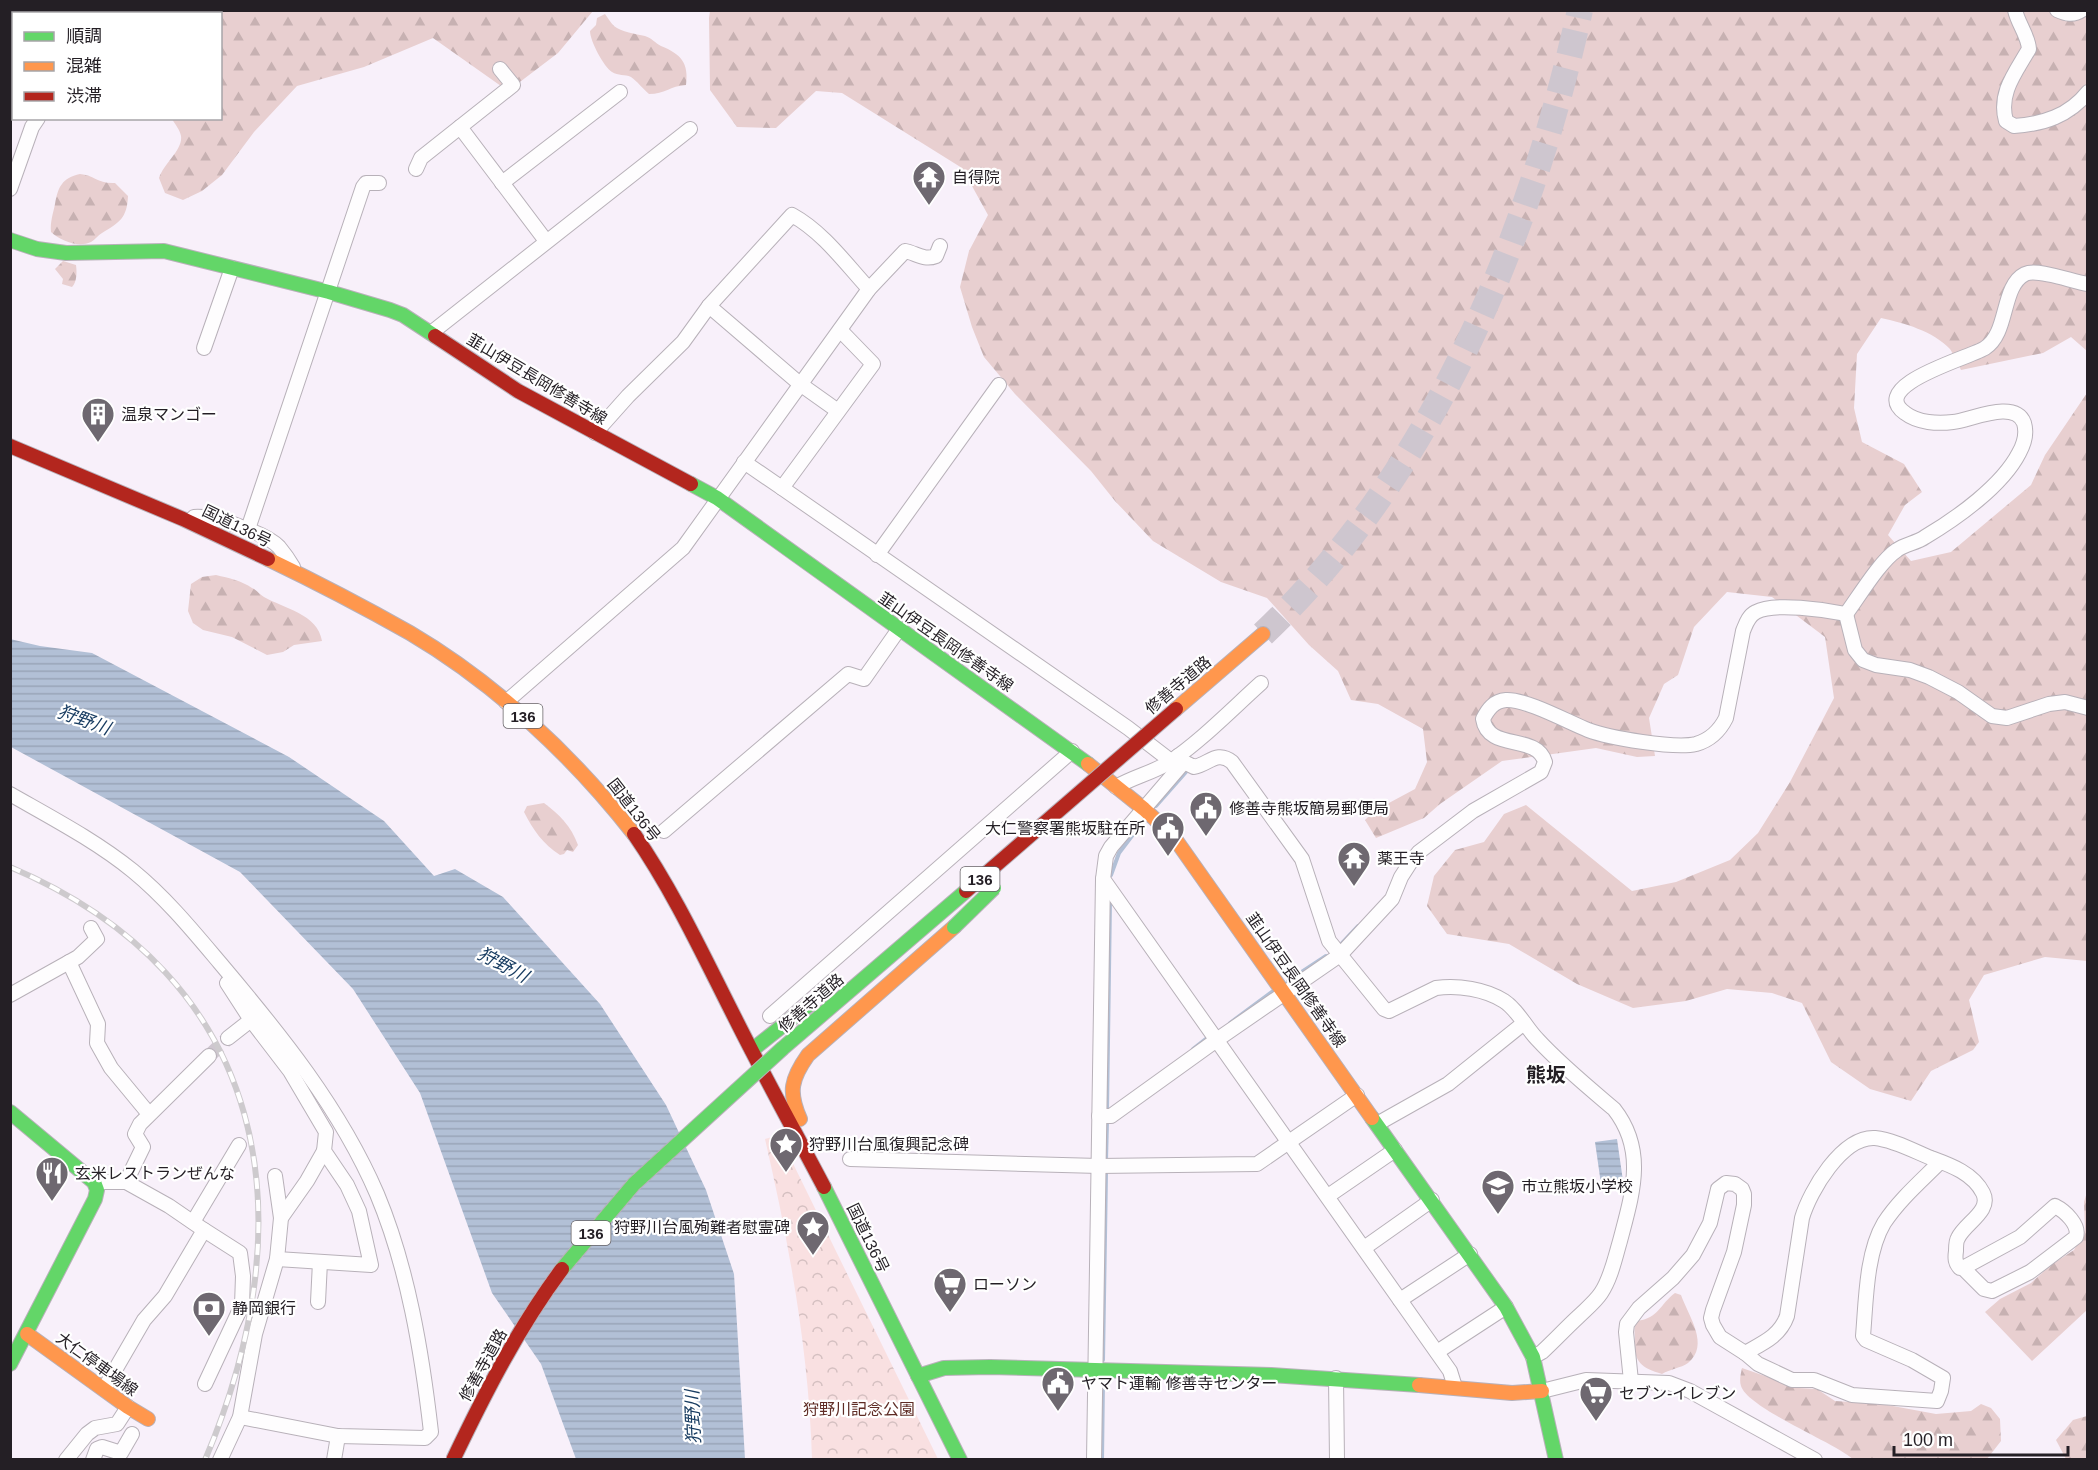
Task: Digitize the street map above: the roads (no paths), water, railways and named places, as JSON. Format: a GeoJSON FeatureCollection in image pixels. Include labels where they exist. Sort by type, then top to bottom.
{"type":"FeatureCollection","features":[{"type":"Feature","properties":{"kind":"main road","name":"韮山伊豆長岡修善寺線"},"geometry":{"type":"LineString","coordinates":[[10,240],[38,249],[66,253],[164,251],[329,292],[403,315],[518,391],[717,498],[1071,751],[1144,809],[1173,836],[1506,1306],[1533,1357],[1556,1460]]}},
{"type":"Feature","properties":{"kind":"main road","name":"国道136号"},"geometry":{"type":"LineString","coordinates":[[10,446],[183,519],[297,573],[411,634],[467,672],[533,724],[606,798],[658,869],[680,907],[833,1203],[960,1460]]}},
{"type":"Feature","properties":{"kind":"main road","name":"修善寺道路"},"geometry":{"type":"LineString","coordinates":[[453,1460],[485,1392],[543,1295],[588,1236],[634,1184],[783,1048],[1263,634]]}},
{"type":"Feature","properties":{"kind":"main road"},"geometry":{"type":"LineString","coordinates":[[1044,841],[1131,760],[1176,710]]}},
{"type":"Feature","properties":{"kind":"main road"},"geometry":{"type":"LineString","coordinates":[[986,856],[1106,759],[1131,746]]}},
{"type":"Feature","properties":{"kind":"main road"},"geometry":{"type":"LineString","coordinates":[[833,1203],[826,1169],[792,1101],[792,1085],[795,1076],[808,1055],[954,927],[1003,880]]}},
{"type":"Feature","properties":{"kind":"main road"},"geometry":{"type":"LineString","coordinates":[[753,1050],[814,1000]]}},
{"type":"Feature","properties":{"kind":"main road"},"geometry":{"type":"LineString","coordinates":[[764,1072],[783,1067],[808,1055]]}},
{"type":"Feature","properties":{"kind":"main road"},"geometry":{"type":"LineString","coordinates":[[10,1112],[94,1182],[97,1190],[95,1199],[11,1362]]}},
{"type":"Feature","properties":{"kind":"main road","name":"大仁停車場線"},"geometry":{"type":"LineString","coordinates":[[27,1334],[148,1419]]}},
{"type":"Feature","properties":{"kind":"main road"},"geometry":{"type":"LineString","coordinates":[[918,1376],[937,1368],[947,1367],[1336,1378],[1512,1393],[1542,1391]]}},
{"type":"Feature","properties":{"kind":"street"},"geometry":{"type":"LineString","coordinates":[[2015,10],[2029,49],[2005,93],[2003,106],[2006,121],[2014,126],[2043,122],[2067,111],[2080,102],[2088,92]]}},
{"type":"Feature","properties":{"kind":"street"},"geometry":{"type":"LineString","coordinates":[[2057,10],[2067,14],[2075,14],[2082,10]]}},
{"type":"Feature","properties":{"kind":"street"},"geometry":{"type":"LineString","coordinates":[[416,169],[421,158],[513,85],[500,69]]}},
{"type":"Feature","properties":{"kind":"street"},"geometry":{"type":"LineString","coordinates":[[502,183],[620,92]]}},
{"type":"Feature","properties":{"kind":"street"},"geometry":{"type":"LineString","coordinates":[[10,189],[32,127],[37,120]]}},
{"type":"Feature","properties":{"kind":"street"},"geometry":{"type":"LineString","coordinates":[[460,128],[546,241]]}},
{"type":"Feature","properties":{"kind":"street"},"geometry":{"type":"LineString","coordinates":[[431,333],[690,129]]}},
{"type":"Feature","properties":{"kind":"street"},"geometry":{"type":"LineString","coordinates":[[248,529],[363,187],[366,183],[379,183]]}},
{"type":"Feature","properties":{"kind":"street"},"geometry":{"type":"LineString","coordinates":[[595,433],[628,396],[683,342],[709,306],[792,215],[816,233],[869,289]]}},
{"type":"Feature","properties":{"kind":"street"},"geometry":{"type":"LineString","coordinates":[[506,702],[683,548],[869,289],[905,251],[920,257],[931,258],[936,256],[940,246]]}},
{"type":"Feature","properties":{"kind":"street"},"geometry":{"type":"LineString","coordinates":[[204,348],[232,268]]}},
{"type":"Feature","properties":{"kind":"street"},"geometry":{"type":"LineString","coordinates":[[1846,614],[1895,551],[1924,538],[1985,494],[2010,468],[2024,444],[2025,429],[2018,414],[1995,412],[1953,422],[1920,420],[1902,411],[1898,402],[1901,388],[1928,372],[1990,345],[2000,327],[2013,288],[2025,274],[2035,273],[2088,284]]}},
{"type":"Feature","properties":{"kind":"street"},"geometry":{"type":"LineString","coordinates":[[709,306],[800,384],[838,411]]}},
{"type":"Feature","properties":{"kind":"street"},"geometry":{"type":"LineString","coordinates":[[782,488],[873,364],[840,330]]}},
{"type":"Feature","properties":{"kind":"street"},"geometry":{"type":"LineString","coordinates":[[877,555],[999,385]]}},
{"type":"Feature","properties":{"kind":"street"},"geometry":{"type":"LineString","coordinates":[[744,462],[1128,728],[1178,760],[1194,767],[1220,756],[1232,762],[1302,859],[1329,941],[1384,1009],[1389,1011],[1436,988],[1460,988],[1484,992],[1499,998],[1506,1002],[1567,1069],[1614,1109],[1625,1127],[1633,1150],[1635,1173],[1617,1251],[1600,1294],[1542,1352],[1533,1357]]}},
{"type":"Feature","properties":{"kind":"street"},"geometry":{"type":"LineString","coordinates":[[183,519],[204,516],[248,529],[278,545],[297,573]]}},
{"type":"Feature","properties":{"kind":"street"},"geometry":{"type":"LineString","coordinates":[[1099,1116],[1111,1116],[1340,955],[1392,899],[1401,877],[1419,852],[1473,811],[1542,772],[1545,762],[1540,752],[1525,745],[1501,740],[1484,726],[1483,719],[1491,706],[1500,701],[1516,701],[1613,738],[1681,745],[1696,744],[1720,730],[1726,718],[1743,631],[1748,619],[1756,611],[1783,608],[1820,609],[1846,614]]}},
{"type":"Feature","properties":{"kind":"street"},"geometry":{"type":"LineString","coordinates":[[1846,614],[1854,650],[1863,660],[1910,670],[1929,677],[1958,692],[1992,716],[2007,718],[2049,704],[2065,702],[2088,708]]}},
{"type":"Feature","properties":{"kind":"street"},"geometry":{"type":"LineString","coordinates":[[664,831],[848,674],[864,679],[899,629]]}},
{"type":"Feature","properties":{"kind":"street"},"geometry":{"type":"LineString","coordinates":[[1094,1460],[1103,879],[1106,856],[1144,809],[1178,760],[1262,683]]}},
{"type":"Feature","properties":{"kind":"street"},"geometry":{"type":"LineString","coordinates":[[770,1016],[1071,751]]}},
{"type":"Feature","properties":{"kind":"street"},"geometry":{"type":"LineString","coordinates":[[1116,787],[1127,780],[1178,760]]}},
{"type":"Feature","properties":{"kind":"street"},"geometry":{"type":"LineString","coordinates":[[10,794],[132,870],[176,912],[260,1010],[309,1075],[360,1156],[378,1197],[418,1335],[431,1432],[425,1438],[338,1436],[240,1417]]}},
{"type":"Feature","properties":{"kind":"street"},"geometry":{"type":"LineString","coordinates":[[1103,879],[1437,1352],[1450,1371],[1455,1387]]}},
{"type":"Feature","properties":{"kind":"street"},"geometry":{"type":"LineString","coordinates":[[788,1022],[792,1008],[865,945],[875,924]]}},
{"type":"Feature","properties":{"kind":"street"},"geometry":{"type":"LineString","coordinates":[[10,995],[78,957],[97,939],[91,928]]}},
{"type":"Feature","properties":{"kind":"street"},"geometry":{"type":"LineString","coordinates":[[69,962],[98,1024],[97,1042],[111,1068],[149,1114]]}},
{"type":"Feature","properties":{"kind":"street"},"geometry":{"type":"LineString","coordinates":[[218,962],[222,974],[251,1020],[290,1071],[326,1132],[324,1151],[307,1182],[281,1218]]}},
{"type":"Feature","properties":{"kind":"street"},"geometry":{"type":"LineString","coordinates":[[228,1038],[251,1020]]}},
{"type":"Feature","properties":{"kind":"street"},"geometry":{"type":"LineString","coordinates":[[1377,1124],[1448,1084],[1524,1023]]}},
{"type":"Feature","properties":{"kind":"street"},"geometry":{"type":"LineString","coordinates":[[126,1182],[143,1147],[135,1134],[140,1124],[209,1056]]}},
{"type":"Feature","properties":{"kind":"street"},"geometry":{"type":"LineString","coordinates":[[850,1160],[1098,1166],[1257,1164],[1357,1095]]}},
{"type":"Feature","properties":{"kind":"street"},"geometry":{"type":"LineString","coordinates":[[1745,1353],[1776,1335],[1784,1326],[1802,1218],[1807,1202],[1820,1180],[1847,1148],[1865,1139],[1878,1138],[1940,1162],[1970,1176],[1976,1183],[1985,1196],[1985,1202],[1980,1212],[1958,1238],[1956,1262],[1984,1289],[1992,1292],[2030,1272],[2076,1237],[2076,1227],[2067,1215],[2055,1206],[2020,1237],[1963,1268]]}},
{"type":"Feature","properties":{"kind":"street"},"geometry":{"type":"LineString","coordinates":[[104,1389],[144,1320],[165,1296],[238,1145]]}},
{"type":"Feature","properties":{"kind":"street"},"geometry":{"type":"LineString","coordinates":[[1328,1196],[1395,1150]]}},
{"type":"Feature","properties":{"kind":"street"},"geometry":{"type":"LineString","coordinates":[[277,1259],[371,1264],[359,1211],[347,1185],[324,1151]]}},
{"type":"Feature","properties":{"kind":"street"},"geometry":{"type":"LineString","coordinates":[[1631,1381],[1627,1324],[1639,1308],[1678,1273],[1693,1255],[1712,1217],[1718,1189],[1726,1183],[1735,1184],[1742,1189],[1744,1205],[1734,1252],[1711,1318],[1715,1331],[1720,1337],[1758,1364],[1792,1380],[1814,1380],[1852,1395],[1937,1401],[1943,1378],[1912,1360],[1866,1340],[1863,1336],[1868,1281],[1875,1245],[1883,1226],[1894,1208],[1940,1162]]}},
{"type":"Feature","properties":{"kind":"street"},"geometry":{"type":"LineString","coordinates":[[220,1460],[240,1417],[255,1334],[277,1259],[281,1218],[275,1176]]}},
{"type":"Feature","properties":{"kind":"street"},"geometry":{"type":"LineString","coordinates":[[94,1182],[126,1182],[240,1253],[243,1276],[242,1305],[205,1384]]}},
{"type":"Feature","properties":{"kind":"street"},"geometry":{"type":"LineString","coordinates":[[1364,1248],[1432,1200]]}},
{"type":"Feature","properties":{"kind":"street"},"geometry":{"type":"LineString","coordinates":[[1400,1300],[1470,1254]]}},
{"type":"Feature","properties":{"kind":"street"},"geometry":{"type":"LineString","coordinates":[[318,1302],[320,1262]]}},
{"type":"Feature","properties":{"kind":"street"},"geometry":{"type":"LineString","coordinates":[[1437,1352],[1506,1306]]}},
{"type":"Feature","properties":{"kind":"street"},"geometry":{"type":"LineString","coordinates":[[1336,1378],[1336,1460]]}},
{"type":"Feature","properties":{"kind":"street"},"geometry":{"type":"LineString","coordinates":[[1542,1391],[1586,1380],[1678,1385],[1815,1460]]}},
{"type":"Feature","properties":{"kind":"street"},"geometry":{"type":"LineString","coordinates":[[66,1460],[87,1434],[100,1426],[117,1424],[128,1407]]}},
{"type":"Feature","properties":{"kind":"street"},"geometry":{"type":"LineString","coordinates":[[93,1460],[97,1449],[102,1447],[122,1453],[132,1434]]}},
{"type":"Feature","properties":{"kind":"street"},"geometry":{"type":"LineString","coordinates":[[334,1460],[338,1436]]}},
{"type":"Feature","properties":{"kind":"water","name":"狩野川"},"geometry":{"type":"Polygon","coordinates":[[[10,639],[40,646],[92,653],[289,757],[384,821],[434,876],[455,869],[503,897],[600,1004],[666,1105],[706,1190],[734,1274],[745,1459],[576,1459],[541,1364],[492,1293],[420,1093],[353,989],[240,872],[11,747],[10,639]]]}},
{"type":"Feature","properties":{"kind":"water"},"geometry":{"type":"Polygon","coordinates":[[[1617,1139],[1623,1181],[1601,1184],[1595,1142],[1617,1139]]]}},
{"type":"Feature","properties":{"kind":"waterway"},"geometry":{"type":"LineString","coordinates":[[1156,806],[1186,772]]}},
{"type":"Feature","properties":{"kind":"waterway"},"geometry":{"type":"LineString","coordinates":[[1111,875],[1119,853],[1144,820]]}},
{"type":"Feature","properties":{"kind":"waterway"},"geometry":{"type":"LineString","coordinates":[[1107,1111],[1110,902]]}},
{"type":"Feature","properties":{"kind":"waterway"},"geometry":{"type":"LineString","coordinates":[[1342,943],[1358,926]]}},
{"type":"Feature","properties":{"kind":"waterway"},"geometry":{"type":"LineString","coordinates":[[1288,981],[1326,956]]}},
{"type":"Feature","properties":{"kind":"waterway"},"geometry":{"type":"LineString","coordinates":[[1230,1023],[1273,991]]}},
{"type":"Feature","properties":{"kind":"waterway"},"geometry":{"type":"LineString","coordinates":[[1193,1049],[1207,1038]]}},
{"type":"Feature","properties":{"kind":"waterway"},"geometry":{"type":"LineString","coordinates":[[1106,1160],[1107,1122]]}},
{"type":"Feature","properties":{"kind":"waterway"},"geometry":{"type":"LineString","coordinates":[[1103,1360],[1106,1174]]}},
{"type":"Feature","properties":{"kind":"waterway"},"geometry":{"type":"LineString","coordinates":[[1102,1460],[1103,1381]]}},
{"type":"Feature","properties":{"kind":"tunnel"},"geometry":{"type":"LineString","coordinates":[[1263,634],[1324,570],[1378,500],[1425,425],[1467,346],[1503,264],[1533,180],[1559,95],[1580,10]]}},
{"type":"Feature","properties":{"kind":"tunnel"},"geometry":{"type":"LineString","coordinates":[[209,1056],[228,1038]]}},
{"type":"Feature","properties":{"kind":"railway"},"geometry":{"type":"LineString","coordinates":[[10,867],[98,914],[165,972],[214,1040],[244,1114],[258,1195],[255,1281],[237,1370],[205,1460]]}},
{"type":"Feature","properties":{"kind":"place","name":"自得院"},"geometry":{"type":"Point","coordinates":[929,206]}},
{"type":"Feature","properties":{"kind":"place","name":"温泉マンゴー"},"geometry":{"type":"Point","coordinates":[98,443]}},
{"type":"Feature","properties":{"kind":"place","name":"修善寺熊坂簡易郵便局"},"geometry":{"type":"Point","coordinates":[1206,837]}},
{"type":"Feature","properties":{"kind":"place","name":"大仁警察署熊坂駐在所"},"geometry":{"type":"Point","coordinates":[1168,857]}},
{"type":"Feature","properties":{"kind":"place","name":"薬王寺"},"geometry":{"type":"Point","coordinates":[1354,887]}},
{"type":"Feature","properties":{"kind":"place","name":"狩野川台風復興記念碑"},"geometry":{"type":"Point","coordinates":[786,1173]}},
{"type":"Feature","properties":{"kind":"place","name":"玄米レストランぜんな"},"geometry":{"type":"Point","coordinates":[52,1202]}},
{"type":"Feature","properties":{"kind":"place","name":"市立熊坂小学校"},"geometry":{"type":"Point","coordinates":[1498,1215]}},
{"type":"Feature","properties":{"kind":"place","name":"狩野川台風殉難者慰霊碑"},"geometry":{"type":"Point","coordinates":[813,1256]}},
{"type":"Feature","properties":{"kind":"place","name":"ローソン"},"geometry":{"type":"Point","coordinates":[950,1313]}},
{"type":"Feature","properties":{"kind":"place","name":"静岡銀行"},"geometry":{"type":"Point","coordinates":[209,1337]}},
{"type":"Feature","properties":{"kind":"place","name":"ヤマト運輸 修善寺センター"},"geometry":{"type":"Point","coordinates":[1058,1412]}},
{"type":"Feature","properties":{"kind":"place","name":"セブン-イレブン"},"geometry":{"type":"Point","coordinates":[1596,1422]}},
{"type":"Feature","properties":{"kind":"district","name":"熊坂"},"geometry":{"type":"Point","coordinates":[1546,1075]}},
{"type":"Feature","properties":{"kind":"park label","name":"狩野川記念公園"},"geometry":{"type":"Point","coordinates":[859,1409]}}]}
